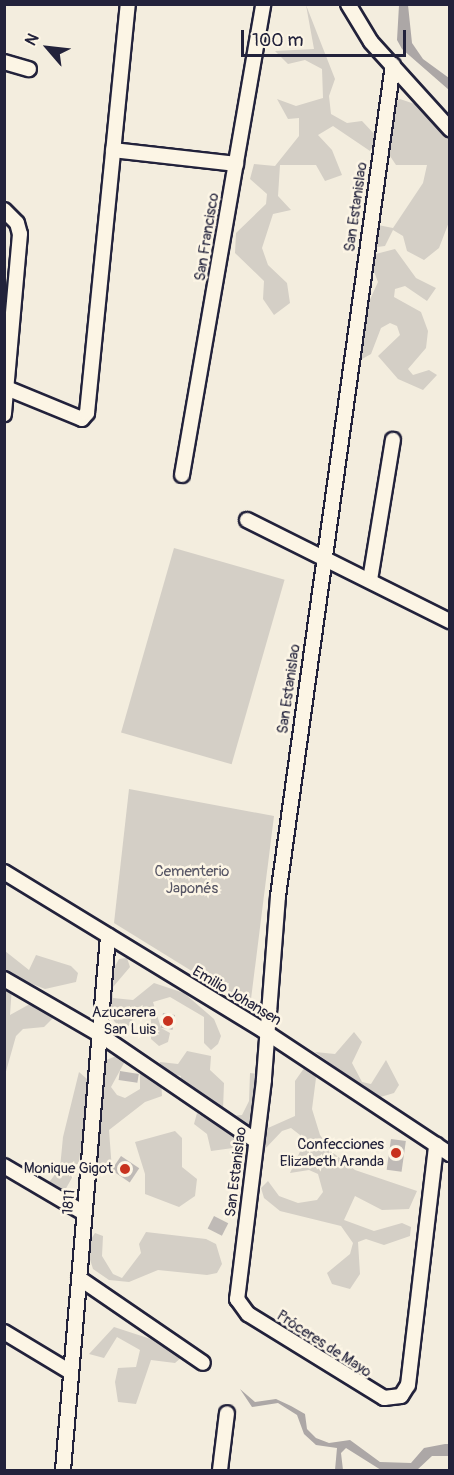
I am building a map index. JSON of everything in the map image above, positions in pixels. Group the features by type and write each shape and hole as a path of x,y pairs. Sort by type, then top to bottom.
{"street":[{"path":"6,388 82,419 86,415 128,4"},
{"name":"San Francisco","path":"182,475 263,4"},
{"path":"348,4 393,65 450,129"},
{"path":"4,62 29,69"},
{"name":"San Estanislao","path":"249,1314 239,1304 237,1293 256,1140 264,1031 322,560 393,65"},
{"path":"113,150 236,164"},
{"path":"4,210 17,223 20,234 4,414"},
{"path":"370,580 393,440"},
{"path":"247,520 322,560 370,580 450,621"},
{"name":"Emilio Johansen","path":"4,872 264,1031 450,1154"},
{"name":"1811","path":"63,1470 69,1371 108,936"},
{"path":"4,979 99,1034 256,1140"},
{"name":"Próceres de Mayo","path":"249,1314 384,1398 400,1396 408,1385 436,1145"},
{"path":"4,1166 84,1213"},
{"path":"79,1278 203,1363"},
{"path":"4,1332 69,1371"},
{"path":"220,1470 227,1413"}],"green space":[{"path":"306,5 335,79 329,96 331,114 347,123 362,121 377,137 375,124 384,108 400,99 444,114 450,126 449,222 439,248 424,260 407,251 403,236 393,230 385,246 369,248 365,237 378,225 393,228 423,183 427,165 396,165 378,138 370,151 333,126 318,135 332,150 342,175 325,181 316,165 280,165 278,196 291,210 273,214 262,248 268,265 287,283 290,303 274,315 263,299 264,281 235,253 236,233 266,204 267,194 250,179 254,164 275,166 299,136 299,118 288,119 277,99 296,106 323,98 322,69 305,60 288,64 275,51 314,49"},
{"path":"395,249 416,278 436,288 427,301 405,286 395,289 394,297 421,312 428,331 426,348 408,369 413,375 429,370 437,375 423,390 398,379 378,356 400,335 397,326 390,323 381,328 371,354 362,359 358,356 357,328 378,282 368,256"},
{"path":"174,548 285,580 232,764 121,733"},
{"name":"Cementerio Japonés","path":"129,789 274,816 250,1007 114,923"},
{"path":"5,951 29,970 36,955 71,966 78,973 76,982 45,989 27,982 5,970"},
{"path":"127,958 130,967 113,987 113,998 133,1000 154,983 184,993 214,1019 221,1036 218,1044 211,1050 204,1043 204,1017 170,997 153,1002 161,1028 170,1033 168,1042 159,1046 151,1039 151,1020 146,1011 137,1009 131,1025 121,1028 114,1021 104,986 119,959"},
{"path":"5,978 12,986 10,1015 37,1000 58,1013 44,1027 23,1029 16,1036 5,1075"},
{"path":"354,1032 362,1042 352,1063 362,1082 371,1084 386,1060 399,1085 394,1093 377,1098 315,1052 335,1054"},
{"path":"187,1051 211,1056 210,1070 224,1083 223,1110 231,1116 242,1115 249,1101 250,1073 258,1074 258,1109 247,1127 238,1129 176,1094 181,1076 159,1072 160,1062 178,1064"},
{"path":"122,1054 124,1063 111,1087 117,1095 125,1098 140,1089 140,1065 161,1078 162,1096 145,1102 109,1130 112,1170 92,1170 84,1128 78,1167 64,1192 52,1195 43,1190 60,1168 63,1137 79,1072 87,1079 86,1120 94,1106 106,1060"},
{"path":"307,1064 316,1078 312,1109 320,1135 332,1152 355,1170 417,1191 409,1209 382,1210 355,1196 344,1220 374,1231 402,1223 411,1227 410,1236 384,1245 366,1239 358,1242 360,1274 350,1289 332,1284 327,1273 350,1254 353,1243 341,1226 280,1211 264,1198 261,1188 268,1181 279,1196 298,1203 317,1200 323,1192 318,1174 309,1170 290,1173 304,1143 300,1135 291,1128 282,1131 264,1150 256,1141 268,1128 295,1116 295,1081"},
{"path":"197,1113 237,1139 233,1148 211,1151 207,1134 194,1124"},
{"path":"175,1131 182,1138 182,1167 197,1179 195,1196 179,1207 145,1194 145,1174 135,1142"},
{"path":"146,1232 206,1239 216,1244 222,1264 217,1273 207,1275 158,1270 129,1282 109,1280 93,1269 86,1247 95,1233 103,1236 102,1256 113,1274 122,1278 141,1253 139,1244"},
{"path":"114,1327 160,1342 183,1356 175,1363 151,1360 136,1404 118,1402 115,1382 118,1368 136,1367 140,1350 117,1337 104,1358 89,1354"}],"shaded area":[{"path":"399,5 408,5 412,43 423,59 449,78 449,90 402,49 397,40"},
{"path":"240,1389 255,1402 276,1399 291,1406 305,1414 307,1429 316,1438 329,1443 350,1440 380,1462 411,1463 424,1448 445,1444 449,1444 449,1456 432,1456 417,1470 381,1470 346,1448 341,1453 343,1470 335,1470 337,1448 316,1445 304,1434 297,1415 278,1403 252,1407"}],"building":[{"name":"Azucarera San Luis","path":"163,1013 175,1015 173,1030 161,1028"},
{"path":"120,1071 139,1074 137,1083 119,1080"},
{"name":"Confecciones Elizabeth Aranda","path":"391,1139 406,1141 402,1172 387,1170"},
{"name":"Monique Gigot","path":"121,1156 139,1168 130,1182 111,1170"},
{"path":"214,1216 228,1223 222,1236 208,1228"}],"place":[{"name":"Azucarera San Luis","path":"168,1021"},
{"name":"Confecciones Elizabeth Aranda","path":"396,1153"},
{"name":"Monique Gigot","path":"125,1169"}]}
